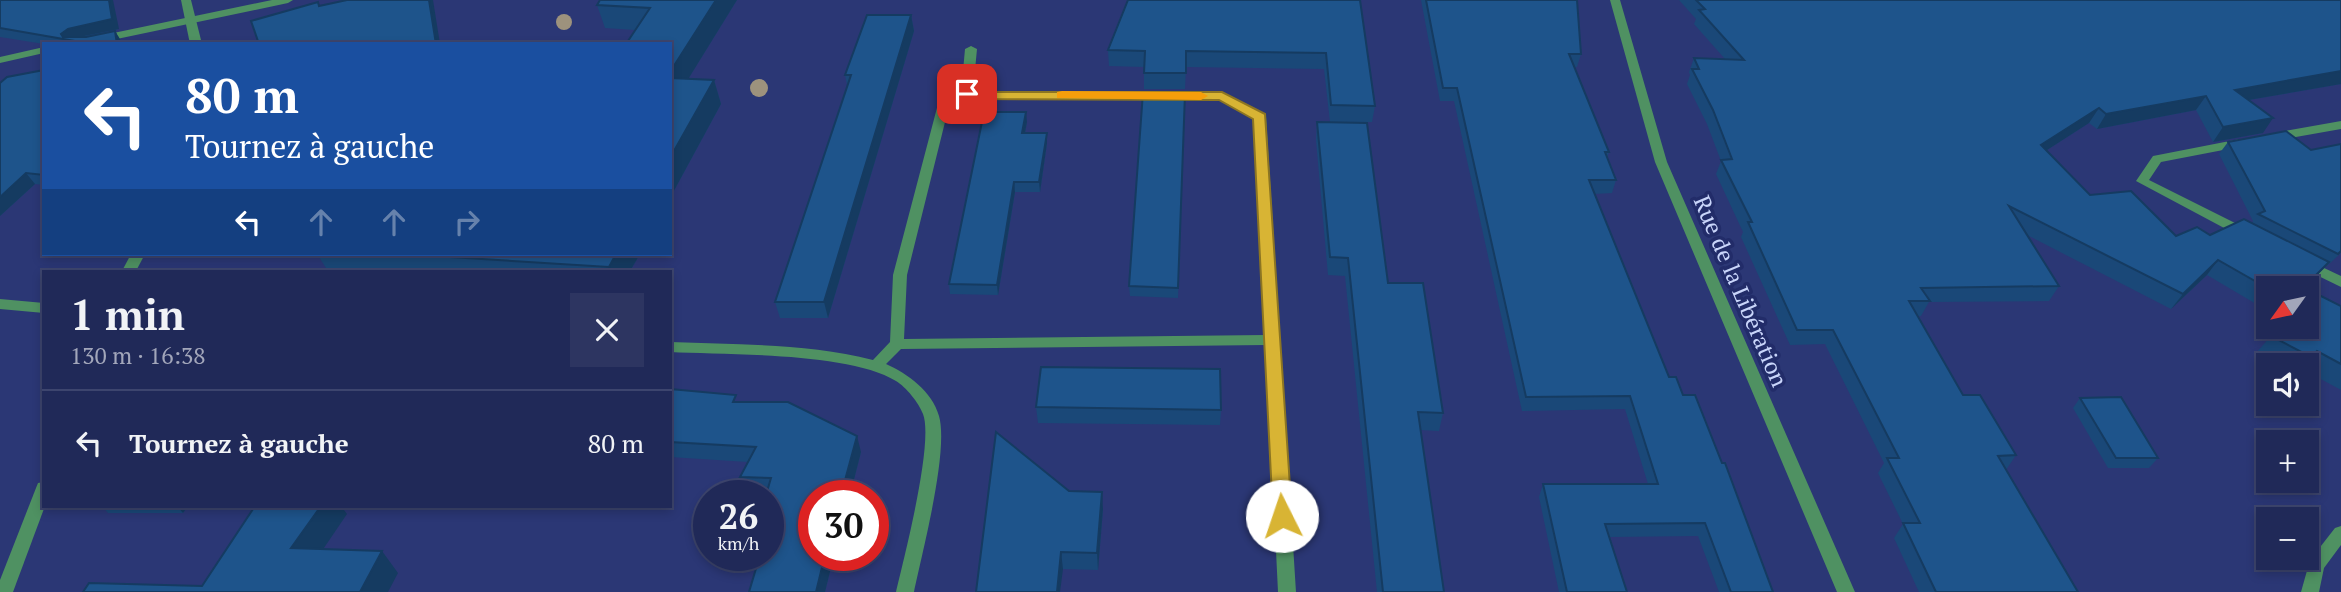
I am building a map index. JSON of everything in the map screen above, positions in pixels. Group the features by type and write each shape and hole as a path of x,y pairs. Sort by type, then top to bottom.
{"street":[{"path":"186,0 196,42"},
{"path":"85,42 288,0"},
{"name":"Rue de la Libération","path":"1615,0 1661,162 1846,592"},
{"path":"967,94 971,49"},
{"path":"0,60 42,50"},
{"path":"876,366 897,344 900,275 944,104 967,94 1222,96 1260,117 1287,592"},
{"path":"2254,238 2142,181 2157,159 2341,125"},
{"path":"2291,257 2341,282"},
{"path":"0,304 42,308"},
{"path":"897,344 1271,340"},
{"path":"672,348 837,358 876,366 903,379 932,415 931,460 905,592"},
{"path":"4,592 42,493"},
{"path":"2310,592 2316,565 2341,533"}],"building":[{"path":"0,0 109,0 112,19 68,29 61,34 63,37 86,37 115,31 117,42 80,42 0,28"},
{"path":"347,0 429,0 436,42 258,42 251,21 318,2 319,6"},
{"path":"600,0 716,0 672,69 672,42 627,42 650,8 597,5"},
{"path":"1128,0 1360,0 1375,106 1331,105 1326,53 1186,51 1186,73 1144,73 1145,51 1108,50"},
{"path":"1426,0 1577,0 1581,54 1569,54 1609,152 1605,152 1616,180 1589,180 1669,377 1676,377 1683,395 1695,395 1722,463 1725,463 1773,592 1731,592 1705,523 1605,524 1627,592 1567,592 1543,484 1658,484 1630,396 1526,397 1457,88 1443,88"},
{"path":"1696,0 2341,0 2341,71 2235,90 2273,118 2223,127 2206,96 2106,114 2099,108 2041,145 2090,195 2131,191 2176,236 2197,227 2210,235 2244,219 2329,262 2315,276 2256,276 2256,282 2218,260 2183,294 2009,206 2059,286 1921,288 1930,301 1909,301 1963,395 1980,395 2016,455 1998,456 2078,592 1936,592 1903,523 1920,523 1887,458 1899,458 1833,330 1797,330 1748,222 1752,222 1721,160 1732,159 1713,110 1692,69 1699,69 1694,58 1744,60 1699,10 1705,9"},
{"path":"867,15 911,15 824,302 775,302 851,75 845,75"},
{"path":"42,70 42,175 26,173 0,197 0,83 7,77"},
{"path":"672,78 714,80 672,154"},
{"path":"1143,92 1185,93 1178,288 1129,286"},
{"path":"984,112 1026,112 1022,133 1047,133 1039,182 1014,182 997,285 949,284"},
{"path":"1317,122 1367,123 1388,283 1423,283 1443,413 1418,412 1444,592 1383,592 1348,258 1330,257"},
{"path":"2286,131 2311,150 2341,144 2341,251 2338,254 2258,214 2265,211 2228,142"},
{"path":"434,256 615,256 609,267"},
{"path":"2319,296 2341,306 2341,364 2317,351 2303,353 2279,340 2319,340"},
{"path":"1041,367 1220,369 1221,410 1036,407"},
{"path":"672,389 736,395 733,402 788,402 857,436 845,480 798,480 798,571 821,571 816,592 749,592 755,571 784,571 784,480 740,477 756,447 672,442"},
{"path":"2121,397 2158,458 2116,458 2080,398"},
{"path":"996,432 1069,491 1102,492 1097,553 1061,552 1057,592 976,592"},
{"path":"254,508 320,508 291,548 382,551 360,592 83,592 89,583 202,586"}],"slow traffic":[{"path":"1062,95 1201,96"}],"route":[{"path":"967,94 1222,96 1260,117 1282,516"}]}
